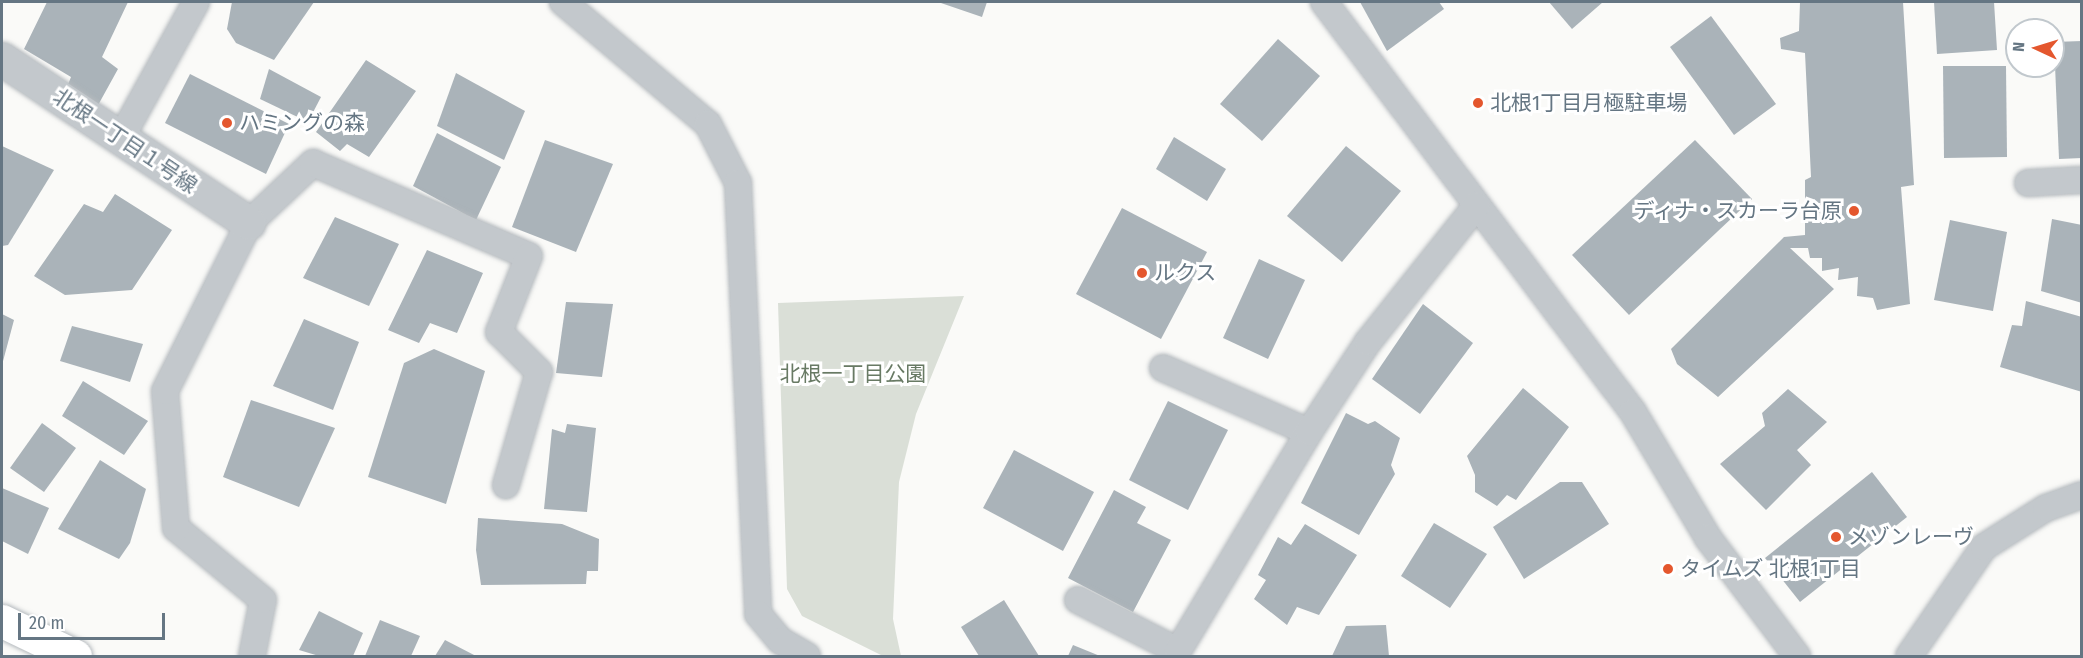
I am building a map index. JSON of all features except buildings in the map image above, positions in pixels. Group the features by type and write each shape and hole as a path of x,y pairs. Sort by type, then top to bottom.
{"main road":[{"path":"2,621 75,657"}],"street":[{"name":"北根一丁目１号線","path":"2,59 249,223"}],"lane":[{"path":"121,138 196,2"},
{"path":"563,2 708,124 738,183 758,614 781,641 807,657"},
{"path":"1324,2 1633,412 1708,538 1797,657"},
{"path":"252,657 263,600 176,528 165,391 249,223 313,163 529,256 499,332 539,372 506,485"},
{"path":"2028,183 2082,180"},
{"path":"1078,600 1178,651 1309,432 1368,342 1476,206"},
{"path":"1163,368 1309,432"},
{"path":"1909,657 1984,547 2046,508 2082,495"}],"green space":[{"name":"北根一丁目公園","path":"964,296 916,414 899,482 893,619 901,656 883,656 802,616 787,589 778,303"}],"place":[{"name":"北根1丁目月極駐車場","path":"1478,103"},
{"name":"ハミングの森","path":"227,123"},
{"name":"ディナ・スカーラ台原","path":"1854,211"},
{"name":"ルクス","path":"1142,273"},
{"name":"メゾンレーヴ","path":"1836,537"},
{"name":"タイムズ 北根1丁目","path":"1668,569"}]}
